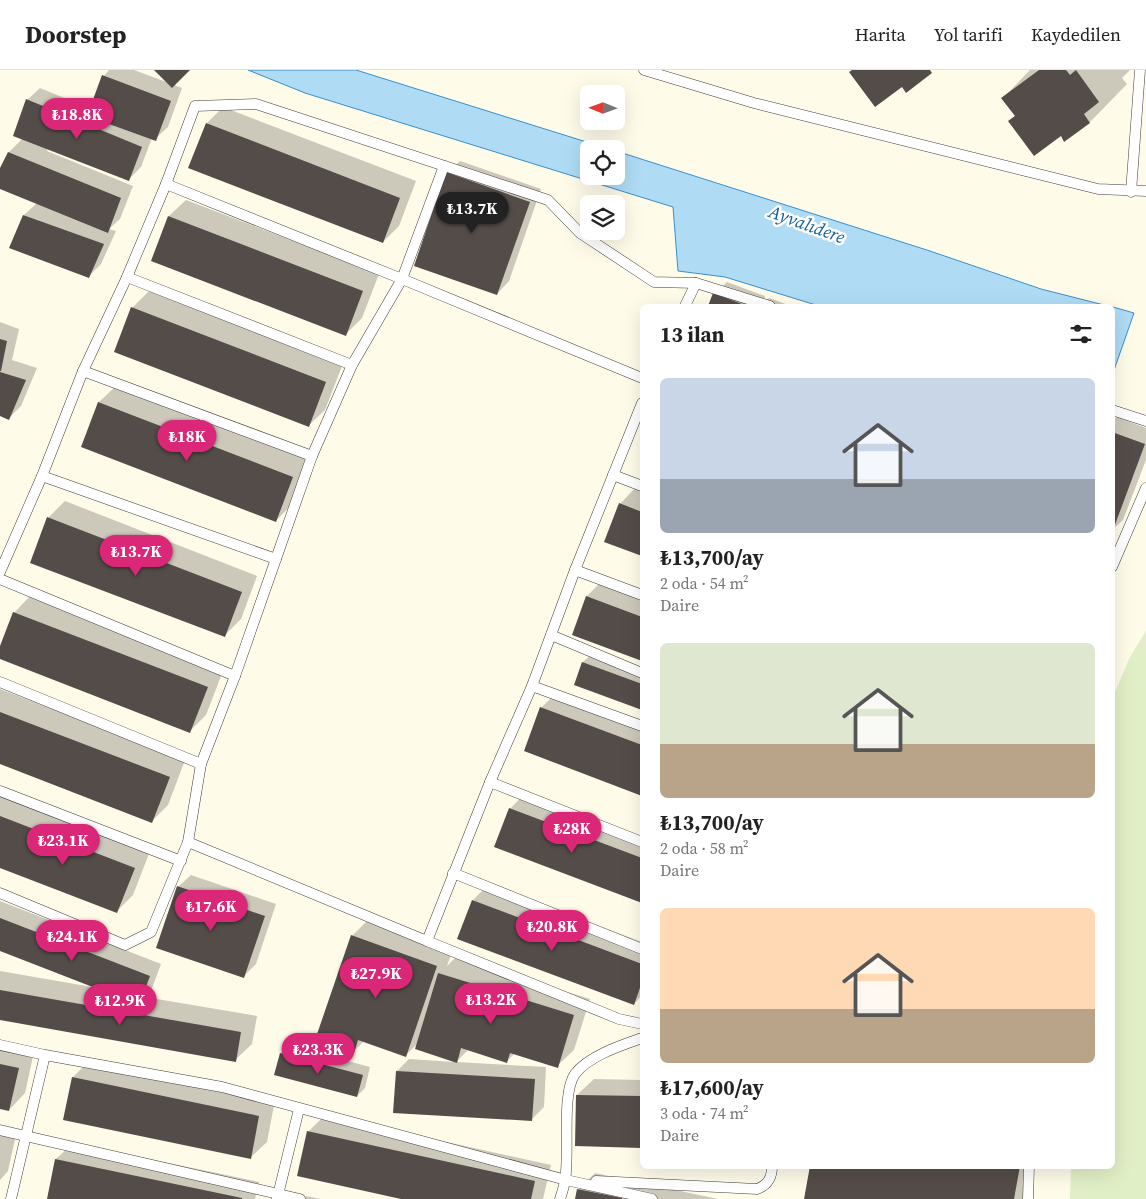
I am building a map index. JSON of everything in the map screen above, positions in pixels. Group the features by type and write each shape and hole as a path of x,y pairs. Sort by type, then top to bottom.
{"lane":[{"path":"644,70 754,103 1098,189 1146,192"},
{"path":"1131,192 1140,70"},
{"path":"0,572 42,476 83,371 127,277 166,184 194,106 256,104 548,200 580,233 654,282 696,283 764,304"},
{"path":"0,894 125,945 151,932 188,842 201,764 235,676 312,456 352,365 402,278 444,166"},
{"path":"166,184 402,278 640,377"},
{"path":"127,277 352,365"},
{"path":"686,304 696,283"},
{"path":"83,371 312,456"},
{"path":"427,941 490,782 532,686 575,570 640,408"},
{"path":"1115,411 1146,421"},
{"path":"613,475 640,485"},
{"path":"42,476 276,559"},
{"path":"1115,553 1146,488"},
{"path":"575,570 640,594"},
{"path":"0,580 235,676"},
{"path":"551,635 640,673"},
{"path":"0,682 201,764"},
{"path":"532,686 640,725"},
{"path":"490,782 640,841"},
{"path":"0,791 180,860"},
{"path":"188,842 620,1019 640,1024"},
{"path":"453,873 640,948"},
{"path":"560,1199 566,1180 569,1088 575,1074 586,1063 604,1053 640,1039"},
{"path":"0,1045 222,1087 566,1180 652,1199"},
{"path":"11,1199 45,1055"},
{"path":"277,1197 299,1109"},
{"path":"0,1130 277,1197 300,1199"},
{"path":"566,1180 751,1189 762,1187 768,1182 772,1169"},
{"path":"1028,1199 1029,1169"}],"green space":[{"path":"1146,631 1146,1199 1070,1199 1071,1169 1115,1169 1115,692 1130,657"}],"water":[{"path":"248,70 356,70 580,140 580,178 305,93"},
{"name":"Ayvalıdere","path":"625,154 930,251 1041,289 1100,304 813,304 725,277 678,271 673,207 602,185 625,185"},
{"path":"1115,308 1134,313 1115,367"}],"building":[{"path":"154,70 190,70 172,88"},
{"path":"852,70 930,70 932,73 906,93 902,87 875,107 849,72"},
{"path":"1039,70 1066,70 1070,75 1076,70 1099,102 1084,114 1090,123 1064,142 1061,136 1034,156 1008,121 1015,116 1001,98"},
{"path":"102,75 171,101 156,141 87,116"},
{"path":"26,99 142,147 129,181 13,136"},
{"path":"206,123 400,198 383,243 188,168"},
{"path":"8,152 121,198 108,233 0,189 0,168"},
{"path":"446,172 530,202 497,295 414,266"},
{"path":"23,215 104,244 89,278 9,248"},
{"path":"168,216 363,291 346,336 151,261"},
{"path":"713,293 742,304 709,304"},
{"path":"131,307 326,382 309,427 114,352"},
{"path":"0,339 7,341 1,371 0,371"},
{"path":"0,372 26,380 9,420 0,416"},
{"path":"98,402 293,477 276,522 81,447"},
{"path":"1115,433 1145,444 1115,525"},
{"path":"619,503 640,511 640,555 604,542"},
{"path":"47,517 242,592 225,637 30,563"},
{"path":"586,596 640,616 640,660 572,635"},
{"path":"13,612 208,687 190,733 0,659 0,646"},
{"path":"582,662 640,683 640,709 574,685"},
{"path":"540,707 640,744 640,795 524,751"},
{"path":"0,712 170,777 152,823 0,764"},
{"path":"509,808 640,857 640,902 494,847"},
{"path":"0,816 135,868 117,913 0,868"},
{"path":"177,886 265,916 244,978 156,948"},
{"path":"472,900 640,963 640,988 634,1005 457,939"},
{"path":"0,918 150,976 139,1005 0,951"},
{"path":"351,935 437,966 406,1057 358,1040 354,1053 315,1040"},
{"path":"438,973 574,1015 558,1068 510,1053 507,1063 461,1048 457,1063 415,1049"},
{"path":"0,990 241,1032 236,1062 0,1020"},
{"path":"280,1053 363,1075 357,1097 274,1075"},
{"path":"0,1064 19,1068 9,1111 0,1109"},
{"path":"396,1071 535,1079 532,1121 393,1113"},
{"path":"72,1077 259,1116 251,1159 63,1120"},
{"path":"576,1095 640,1096 640,1148 575,1146"},
{"path":"307,1131 535,1181 531,1199 401,1199 297,1176"},
{"path":"55,1159 242,1198 242,1199 47,1199"},
{"path":"809,1169 1019,1169 1014,1199 804,1199"},
{"path":"577,1189 622,1198 622,1199 575,1199"}]}
